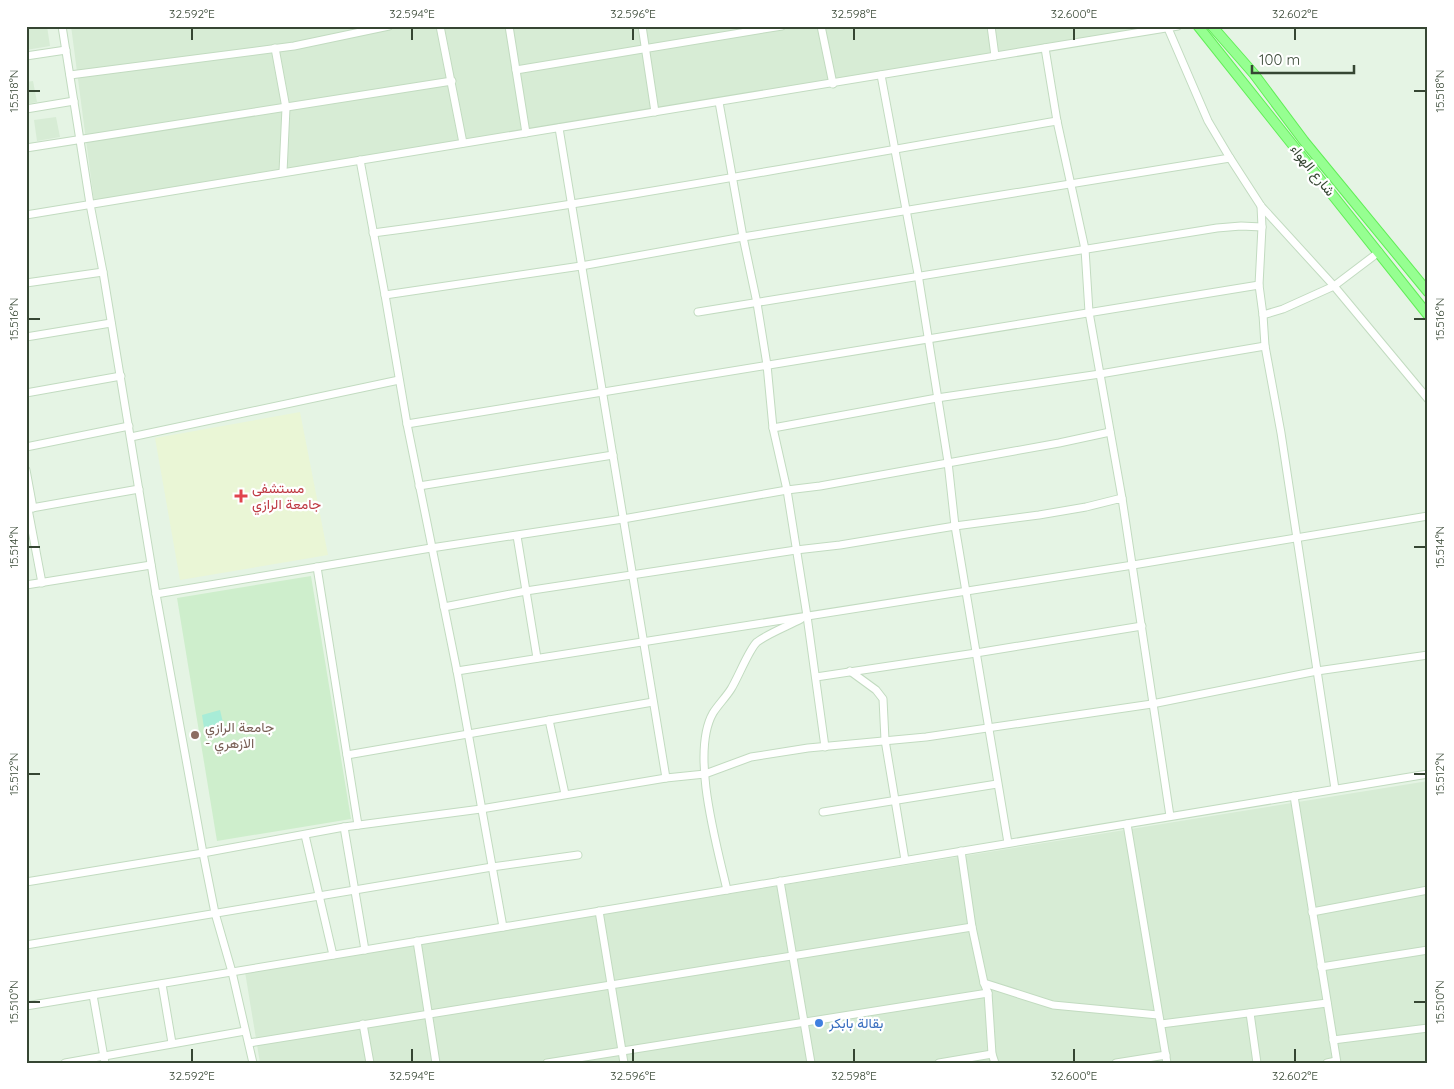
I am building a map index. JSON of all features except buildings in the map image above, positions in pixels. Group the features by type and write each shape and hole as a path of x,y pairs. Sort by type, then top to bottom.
{"main road":[{"name":"شارع الهواء","path":"1198,26 1428,315"},
{"name":"شارع الهواء","path":"1212,26 1254,74 1304,141 1428,292"}],"street":[{"path":"62,26 151,565 202,853 215,913 232,972 253,1063"},
{"path":"70,75 294,46 389,26"},
{"path":"440,26 463,143"},
{"path":"509,26 526,133"},
{"path":"642,26 655,112"},
{"path":"516,70 782,26"},
{"path":"821,26 833,84"},
{"path":"991,26 994,56"},
{"path":"26,215 1178,26"},
{"path":"1167,27 1208,122 1261,206 1334,286 1428,399"},
{"path":"275,48 286,108 283,172"},
{"path":"1045,48 1057,120 1085,250 1089,312 1133,564 1152,704 1170,816"},
{"path":"26,56 66,50"},
{"path":"881,75 918,276 948,462 965,590 1008,843"},
{"path":"26,148 452,81"},
{"path":"26,109 74,100"},
{"path":"719,102 757,303 767,365 773,428 787,490 825,747"},
{"path":"372,233 462,222 1057,120"},
{"path":"559,128 666,778"},
{"path":"385,295 582,266 743,237 1230,158"},
{"path":"360,160 407,424 457,671 503,927"},
{"path":"1261,206 1262,227 1259,285 1264,315 1265,346 1281,433 1335,789"},
{"path":"698,312 1217,228 1262,227"},
{"path":"1264,315 1283,309 1334,286 1379,252"},
{"path":"26,283 103,272"},
{"path":"407,424 1259,285"},
{"path":"26,337 111,323"},
{"path":"773,428 938,398 1100,374 1265,346"},
{"path":"26,393 121,376"},
{"path":"131,437 399,380"},
{"path":"26,447 129,426"},
{"path":"156,594 820,486 1059,444 1110,432"},
{"path":"419,486 613,455"},
{"path":"26,470 29,508 42,583"},
{"path":"29,508 139,489"},
{"path":"444,607 526,591 1039,515 1086,507 1122,498"},
{"path":"457,671 1428,516"},
{"path":"517,536 537,658"},
{"path":"26,585 151,565"},
{"path":"317,567 358,825"},
{"path":"726,890 711,822 705,774 703,753 708,726 713,714 732,688 756,643 807,616"},
{"path":"816,677 1142,626"},
{"path":"26,882 344,827 481,809 666,778 705,774 751,757 808,748 926,737 1152,704 1317,670 1428,655"},
{"path":"850,671 876,690 883,698 885,740 905,860"},
{"path":"347,755 654,702"},
{"path":"549,720 565,794"},
{"path":"26,1006 1428,774"},
{"path":"823,812 997,784"},
{"path":"1294,796 1336,1062 1328,1063"},
{"path":"1127,824 1167,1063"},
{"path":"344,827 366,950"},
{"path":"305,835 333,955"},
{"path":"960,851 972,927 984,983 988,992 992,1054 995,1063"},
{"path":"26,945 492,867 578,855"},
{"path":"780,881 811,1063"},
{"path":"1312,912 1428,890"},
{"path":"599,911 624,1063"},
{"path":"249,1043 972,927"},
{"path":"416,942 436,1063"},
{"path":"1321,967 1428,950"},
{"path":"984,983 1053,1005 1158,1015"},
{"path":"162,984 172,1043"},
{"path":"547,1063 988,992"},
{"path":"93,995 104,1059"},
{"path":"1160,1024 1327,1003"},
{"path":"1250,1013 1257,1063"},
{"path":"363,1024 370,1063"},
{"path":"1333,1040 1428,1028"},
{"path":"65,1063 104,1059 172,1043 245,1031"},
{"path":"939,1063 992,1054"},
{"path":"1116,1063 1166,1055"}],"shaded area":[{"path":"26,26 47,26 50,46 26,50"},
{"path":"71,26 1168,26 94,201"},
{"path":"33,81 37,102 26,104 26,82"},
{"path":"56,117 60,137 37,141 34,120"},
{"name":"مستشفى جامعة الرازي","path":"300,412 328,555 180,580 155,438"},
{"path":"311,576 351,819 217,841 177,598"},
{"path":"220,710 225,731 205,734 202,715"},
{"path":"1428,781 1428,1063 260,1063 245,972"}],"place":[{"name":"مستشفى جامعة الرازي","path":"241,496"},
{"name":"جامعة الرازي - الازهري","path":"195,735"},
{"name":"بقالة بابكر","path":"819,1023"}]}
